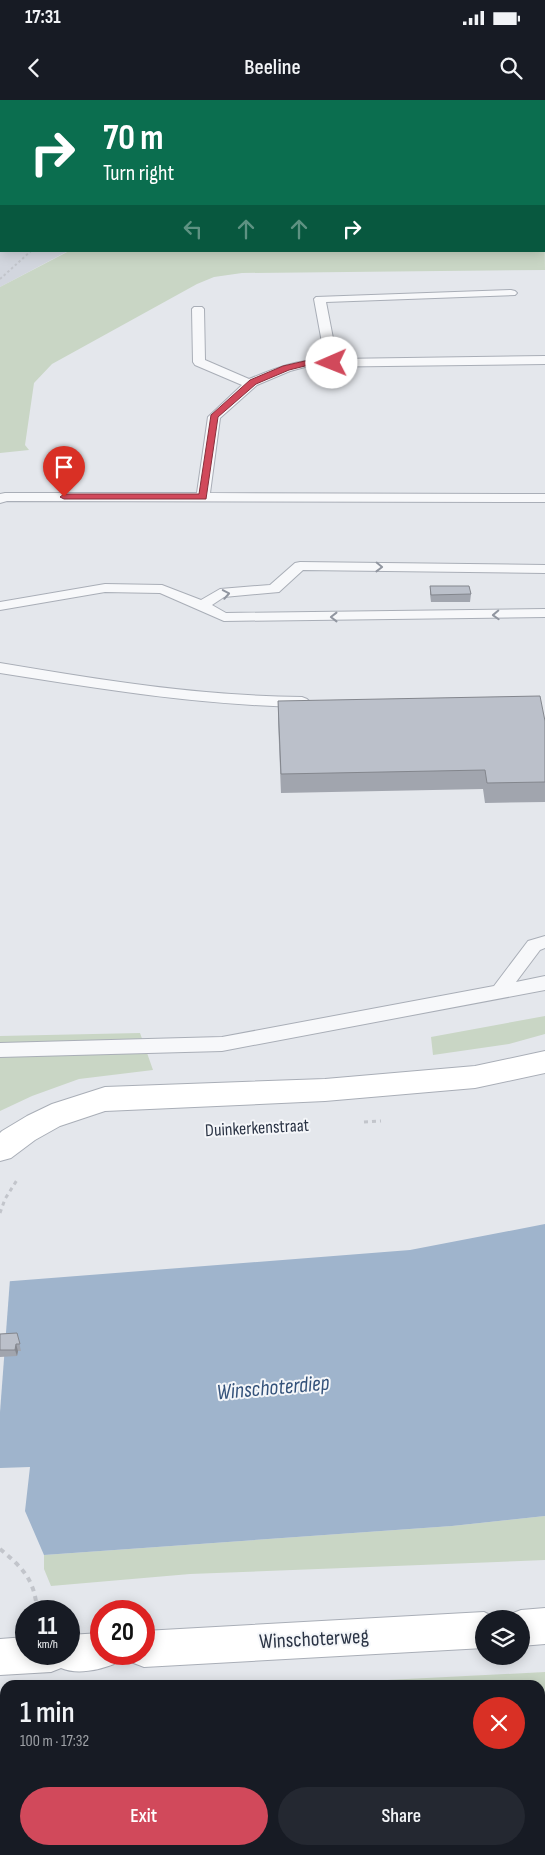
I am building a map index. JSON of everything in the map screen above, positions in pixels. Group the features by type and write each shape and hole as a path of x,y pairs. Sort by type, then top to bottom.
{"main road":[{"name":"Duinkerkenstraat","path":"0,1149 43,1119 72,1106 104,1099 325,1090 475,1077 545,1062"},
{"path":"530,1627 545,1626"},
{"name":"Winschoterweg","path":"155,1648 475,1631"},
{"path":"0,1657 15,1656"}],"lane":[{"path":"332,363 320,299 511,293"},
{"path":"198,309 199,362 250,384"},
{"path":"203,497 214,417 250,384 286,368 305,363 545,360"},
{"path":"0,499 5,497 545,498"},
{"path":"202,606 220,593 274,589 300,566 545,569"},
{"path":"0,606 105,588 162,590 224,617 545,613"},
{"path":"0,668 143,691 255,702 315,702"},
{"path":"499,992 534,945 545,942"},
{"path":"0,1050 222,1044 545,983"}],"path":[{"path":"0,279 30,252"},
{"path":"362,1122 391,1120"},
{"path":"0,1213 5,1199 21,1176"},
{"path":"0,1549 18,1563 32,1581 37,1594 37,1600"}],"shaded area":[{"path":"0,252 66,252 0,287"}],"green space":[{"path":"67,252 545,252 545,270 242,273 214,277 197,284 52,364 34,383 25,445 29,450 0,453 0,287"},
{"path":"545,1016 545,1034 509,1044 433,1055 431,1037"},
{"path":"140,1033 153,1070 79,1079 32,1096 0,1111 0,1036"},
{"path":"545,1516 545,1560 190,1574 51,1586 44,1569 44,1555 452,1526"},
{"path":"545,1672 545,1680 387,1680"}],"water":[{"name":"Winschoterdiep","path":"545,1224 545,1516 452,1526 44,1555 25,1511 30,1467 0,1468 0,1282 410,1250"}],"pier":[{"path":"10,1279 0,1412 0,1280"}],"building":[{"path":"430,586 469,586 471,594 431,595"},
{"path":"540,696 545,721 545,782 487,783 485,770 281,774 278,701"},
{"path":"17,1333 20,1344 16,1344 15,1350 0,1350 0,1334"}],"route":[{"path":"64,497 203,497 214,417 253,382 286,368 305,363 332,363"}]}
